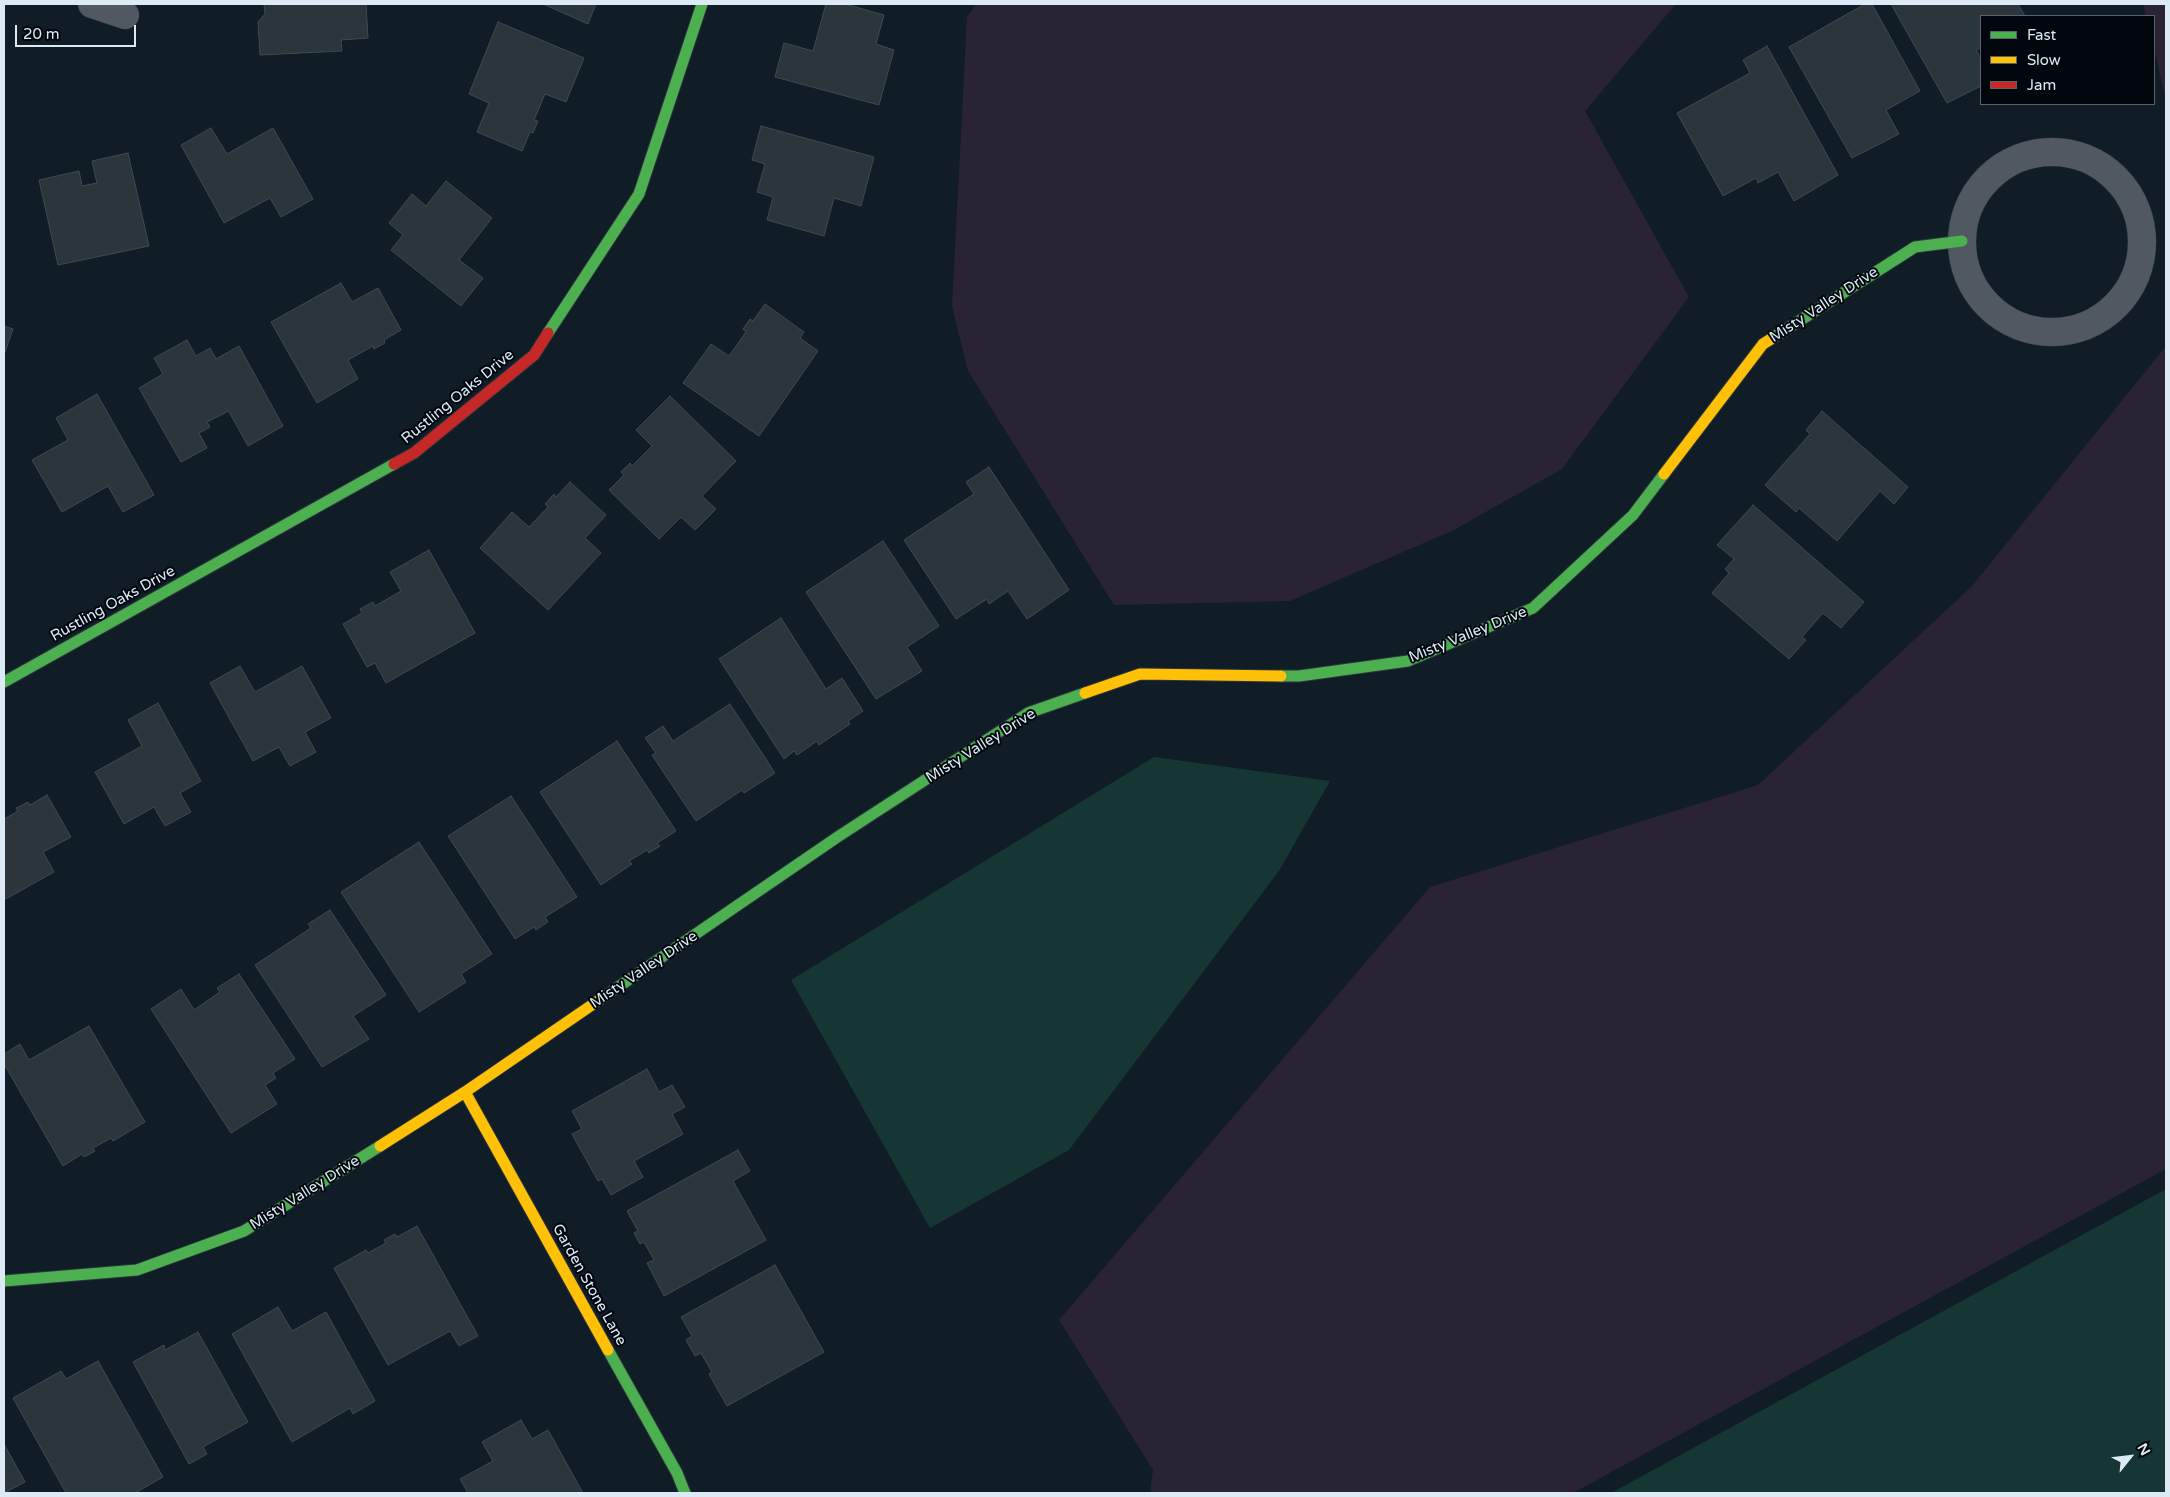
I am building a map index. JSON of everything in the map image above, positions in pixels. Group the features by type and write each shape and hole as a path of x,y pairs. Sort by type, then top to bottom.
{"street":[{"path":"92,4 125,15"},
{"name":"Rustling Oaks Drive","path":"4,682 414,453 534,355 639,194 702,4"},
{"path":"2061,152 2090,160 2115,178 2133,202 2142,230 2141,261 2130,288 2112,311 2086,326 2057,333 2028,330 2002,317 1987,304 1980,297 1966,271 1962,241 1966,212 1981,186 2003,166 2031,154 2061,152"},
{"name":"Misty Valley Drive","path":"4,1281 137,1270 244,1231 465,1092 839,836 1028,713 1140,674 1299,676 1408,661 1533,608 1633,515 1763,344 1915,247 1962,241"},
{"name":"Garden Stone Lane","path":"465,1092 677,1473 685,1493"}],"shaded area":[{"path":"976,4 1676,4 1585,111 1689,297 1562,469 1454,530 1290,601 1114,605 968,371 952,306 967,17"},
{"path":"2143,4 2166,4 2166,100 2155,53 2155,15 2146,15"},
{"path":"2166,346 2166,1169 1573,1493 1150,1493 1153,1470 1059,1320 1430,887 1758,785 1972,586"},
{"path":"1154,757 1330,781 1279,871 1069,1150 930,1228 791,980"},
{"path":"2166,1189 2166,1493 1611,1493"}],"building":[{"path":"264,4 366,4 368,38 341,40 342,51 260,55 258,22 265,14"},
{"path":"543,4 596,4 588,24"},
{"path":"826,4 845,4 884,15 876,44 894,50 879,105 775,77 784,43 813,51"},
{"path":"1865,4 1872,4 1920,91 1886,110 1899,134 1852,158 1789,47"},
{"path":"1891,4 2018,4 2024,15 1980,15 1980,48 1976,50 1980,57 1980,86 1947,103"},
{"path":"498,22 584,58 566,102 545,94 534,120 538,121 533,133 530,132 522,151 477,132 489,103 469,94"},
{"path":"1767,46 1838,175 1794,201 1778,172 1758,183 1756,178 1723,196 1677,113 1750,73 1743,60"},
{"path":"761,126 874,157 861,206 834,198 824,236 767,220 773,197 757,192 765,164 752,160"},
{"path":"211,128 227,154 273,128 313,199 281,217 270,198 224,223 181,145"},
{"path":"128,153 149,246 58,265 39,180 79,171 82,186 97,183 92,161"},
{"path":"446,181 492,218 459,260 483,278 461,306 391,250 403,235 389,223 412,194 426,206"},
{"path":"341,283 352,302 378,288 401,330 384,340 385,343 374,349 373,346 348,360 358,379 317,403 271,322"},
{"path":"765,304 804,332 800,338 818,351 759,436 683,383 711,344 729,356 746,332 743,329 750,319 753,321"},
{"path":"4,326 13,329 4,355"},
{"path":"187,340 196,356 210,348 216,359 239,346 283,426 248,446 228,410 207,422 210,427 199,433 207,448 181,462 139,388 163,374 154,358"},
{"path":"97,394 154,495 123,512 108,486 62,512 32,460 68,440 56,418"},
{"path":"670,396 736,461 702,496 716,509 695,530 681,517 659,539 609,490 624,475 621,472 630,463 632,466 652,446 636,430"},
{"path":"1822,411 1908,487 1894,504 1880,491 1837,541 1799,508 1796,512 1765,485 1810,434 1806,430"},
{"path":"989,467 1069,590 1027,619 1008,591 989,604 987,599 956,619 904,540 974,494 966,482"},
{"path":"570,482 606,515 585,538 601,553 548,610 480,548 512,512 529,527 548,507 545,504 554,494 556,497"},
{"path":"1753,505 1864,602 1841,628 1823,613 1802,637 1806,640 1789,659 1712,593 1729,573 1725,569 1734,559 1717,545"},
{"path":"883,541 939,626 907,647 922,671 876,699 806,592"},
{"path":"429,550 475,633 386,683 375,663 367,667 343,624 362,613 360,609 373,602 375,606 401,591 390,572"},
{"path":"781,618 826,689 842,678 863,711 848,721 850,724 819,745 817,741 797,755 794,751 784,759 719,659"},
{"path":"240,666 255,692 302,666 331,718 305,732 316,752 290,766 279,747 253,761 210,683"},
{"path":"158,703 201,781 180,793 191,812 165,826 154,807 124,824 95,772 142,746 128,720"},
{"path":"730,704 775,773 744,793 742,790 696,821 652,755 656,753 645,738 663,726 673,741"},
{"path":"617,741 676,831 657,843 660,846 649,853 647,850 629,861 632,864 601,885 540,792"},
{"path":"47,795 71,837 43,852 54,872 4,900 4,819 18,811 16,808 28,802 30,805"},
{"path":"511,796 577,897 545,917 548,922 536,930 534,927 515,939 448,836"},
{"path":"419,842 492,954 461,974 466,982 419,1012 341,892"},
{"path":"330,910 386,995 353,1016 369,1039 322,1067 255,965 311,928 308,924"},
{"path":"239,974 295,1059 273,1073 276,1078 265,1085 277,1104 231,1133 151,1009 181,989 194,1010 220,992 217,988"},
{"path":"89,1026 145,1122 113,1141 111,1138 93,1148 95,1151 84,1157 82,1154 63,1166 4,1064 4,1054 20,1044 29,1060"},
{"path":"647,1069 659,1092 672,1085 685,1107 672,1114 683,1134 634,1161 643,1177 611,1195 602,1179 598,1181 572,1134 582,1129 572,1111"},
{"path":"738,1150 750,1171 733,1181 766,1240 664,1296 647,1263 654,1260 644,1242 640,1244 634,1233 638,1231 627,1211"},
{"path":"417,1226 478,1336 459,1346 450,1331 388,1365 334,1268 366,1250 368,1253 386,1243 384,1240 395,1234 397,1237"},
{"path":"775,1265 824,1352 727,1406 709,1374 712,1372 701,1353 695,1356 686,1340 692,1336 681,1317"},
{"path":"278,1307 292,1331 326,1312 375,1401 353,1414 350,1408 292,1442 232,1334"},
{"path":"198,1332 248,1422 203,1447 207,1454 189,1464 133,1362 164,1345 165,1350"},
{"path":"98,1361 163,1477 135,1493 66,1493 13,1398 61,1371 66,1379"},
{"path":"521,1420 532,1439 548,1430 583,1493 468,1493 460,1479 493,1461 482,1442"},
{"path":"4,1444 25,1482 4,1493"}],"traffic: fast":[{"path":"548,333 639,194 702,4"},
{"path":"1771,339 1915,247 1962,241"},
{"path":"4,682 394,464"},
{"path":"1281,676 1299,676 1408,661 1533,608 1633,515 1664,474"},
{"path":"605,996 839,836 1028,713 1085,693"},
{"path":"4,1281 137,1270 244,1231 380,1146"},
{"path":"608,1350 677,1473 685,1493"}],"traffic: slow":[{"path":"1664,474 1763,344 1771,339"},
{"path":"1085,693 1140,674 1281,676"},
{"path":"380,1146 465,1092 605,996"},
{"path":"465,1092 608,1350"}],"traffic: jam":[{"path":"394,464 414,453 534,355 548,333"}]}
